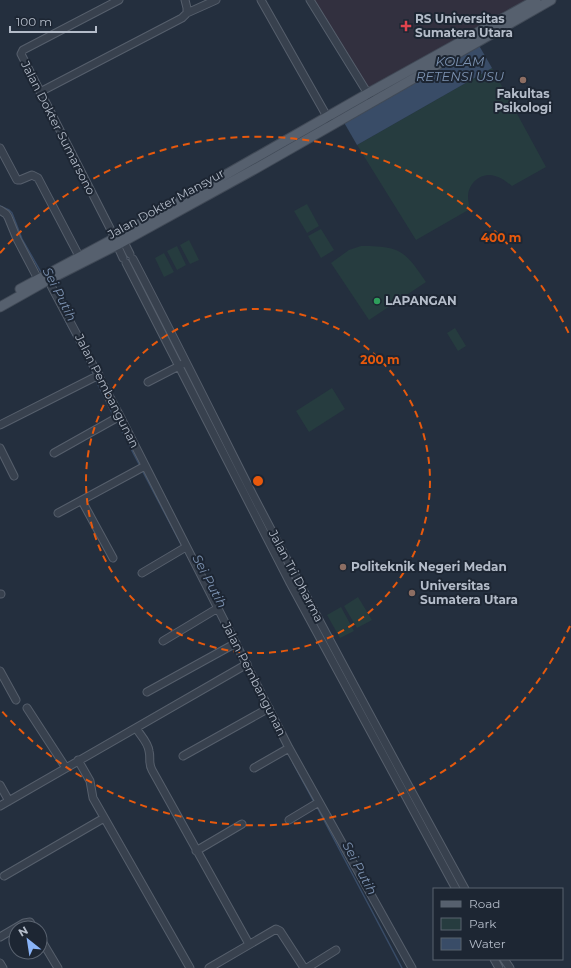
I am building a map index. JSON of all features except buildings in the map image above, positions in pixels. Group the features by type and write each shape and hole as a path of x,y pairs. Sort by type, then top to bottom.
{"main road":[{"name":"Jalan Dokter Mansyur","path":"0,300 118,242 255,169 342,119 370,98 475,38 536,0"},
{"name":"Jalan Dokter Mansyur","path":"475,38 551,0"},
{"name":"Jalan Dokter Mansyur","path":"0,307 79,256 118,242 327,116 370,98"}],"street":[{"name":"Jalan Dokter Sumarsono","path":"118,242 21,56 23,50 119,0"},
{"path":"184,0 187,13"},
{"path":"40,92 182,18 187,13 216,0"},
{"path":"262,0 332,125"},
{"path":"310,0 370,98"},
{"path":"337,111 342,119"},
{"path":"0,148 17,180 32,175 38,178 79,256"},
{"name":"Jalan Pembangunan","path":"0,210 8,217 18,239 44,279 316,804 412,968"},
{"name":"Jalan Tri Dharma","path":"118,242 132,257 187,362 253,495 414,804 456,888"},
{"name":"Jalan Tri Dharma","path":"118,242 125,260 282,568 414,804 464,888"},
{"path":"162,333 170,330"},
{"path":"148,382 187,362"},
{"path":"0,425 96,377"},
{"path":"54,454 117,418"},
{"path":"0,448 14,476"},
{"path":"58,514 142,467"},
{"path":"82,501 113,558"},
{"path":"142,573 184,548"},
{"path":"163,641 216,609"},
{"path":"147,692 234,644"},
{"path":"0,806 244,665"},
{"path":"0,671 16,700"},
{"path":"27,708 66,768"},
{"path":"183,756 267,709"},
{"path":"136,728 149,750 149,764 152,770 196,852 249,944"},
{"path":"254,768 288,749"},
{"path":"78,760 90,781 92,796 190,968"},
{"path":"0,785 9,801"},
{"path":"289,820 316,804"},
{"path":"4,876 104,818"},
{"path":"196,852 242,824"},
{"path":"209,968 276,929 278,929 304,968"},
{"path":"307,968 336,950"},
{"path":"48,951 58,968"},
{"path":"0,963 3,968"}],"shaded area":[{"name":"RS Universitas Sumatera Utara","path":"315,0 526,0 369,91"}],"green space":[{"path":"492,68 546,167 512,186 502,179 490,175 485,175 477,179 469,191 468,198 470,209 416,240 357,145"},
{"path":"307,204 319,226 307,233 294,211"},
{"path":"321,229 334,250 321,258 308,236"},
{"path":"189,240 199,260 190,264 180,245"},
{"path":"177,246 186,265 177,270 167,251"},
{"name":"LAPANGAN","path":"361,246 385,247 401,252 413,263 426,282 369,320 331,263 349,250"},
{"path":"164,253 174,272 164,277 155,258"},
{"path":"455,328 466,346 458,351 447,333"},
{"path":"332,388 345,409 309,432 296,411"},
{"path":"358,597 372,620 357,628 344,606"},
{"path":"341,607 354,631 340,638 327,615"}],"water":[{"name":"KOLAM RETENSI USU","path":"477,42 492,68 357,145 342,119"}],"waterway":[{"name":"Sei Putih","path":"0,206 12,213 22,239 42,274"},
{"name":"Sei Putih","path":"65,320 94,375"},
{"name":"Sei Putih","path":"95,379 114,417"},
{"name":"Sei Putih","path":"116,420 140,466"},
{"name":"Sei Putih","path":"142,470 182,546"},
{"name":"Sei Putih","path":"185,551 206,592"},
{"name":"Sei Putih","path":"266,711 275,728"},
{"name":"Sei Putih","path":"293,763 314,802"},
{"name":"Sei Putih","path":"317,807 402,968"}],"place":[{"name":"RS Universitas Sumatera Utara","path":"406,26"},
{"name":"Fakultas Psikologi","path":"523,80"},
{"name":"LAPANGAN","path":"377,301"},
{"name":"Politeknik Negeri Medan","path":"343,567"},
{"name":"Universitas Sumatera Utara","path":"412,593"}]}
